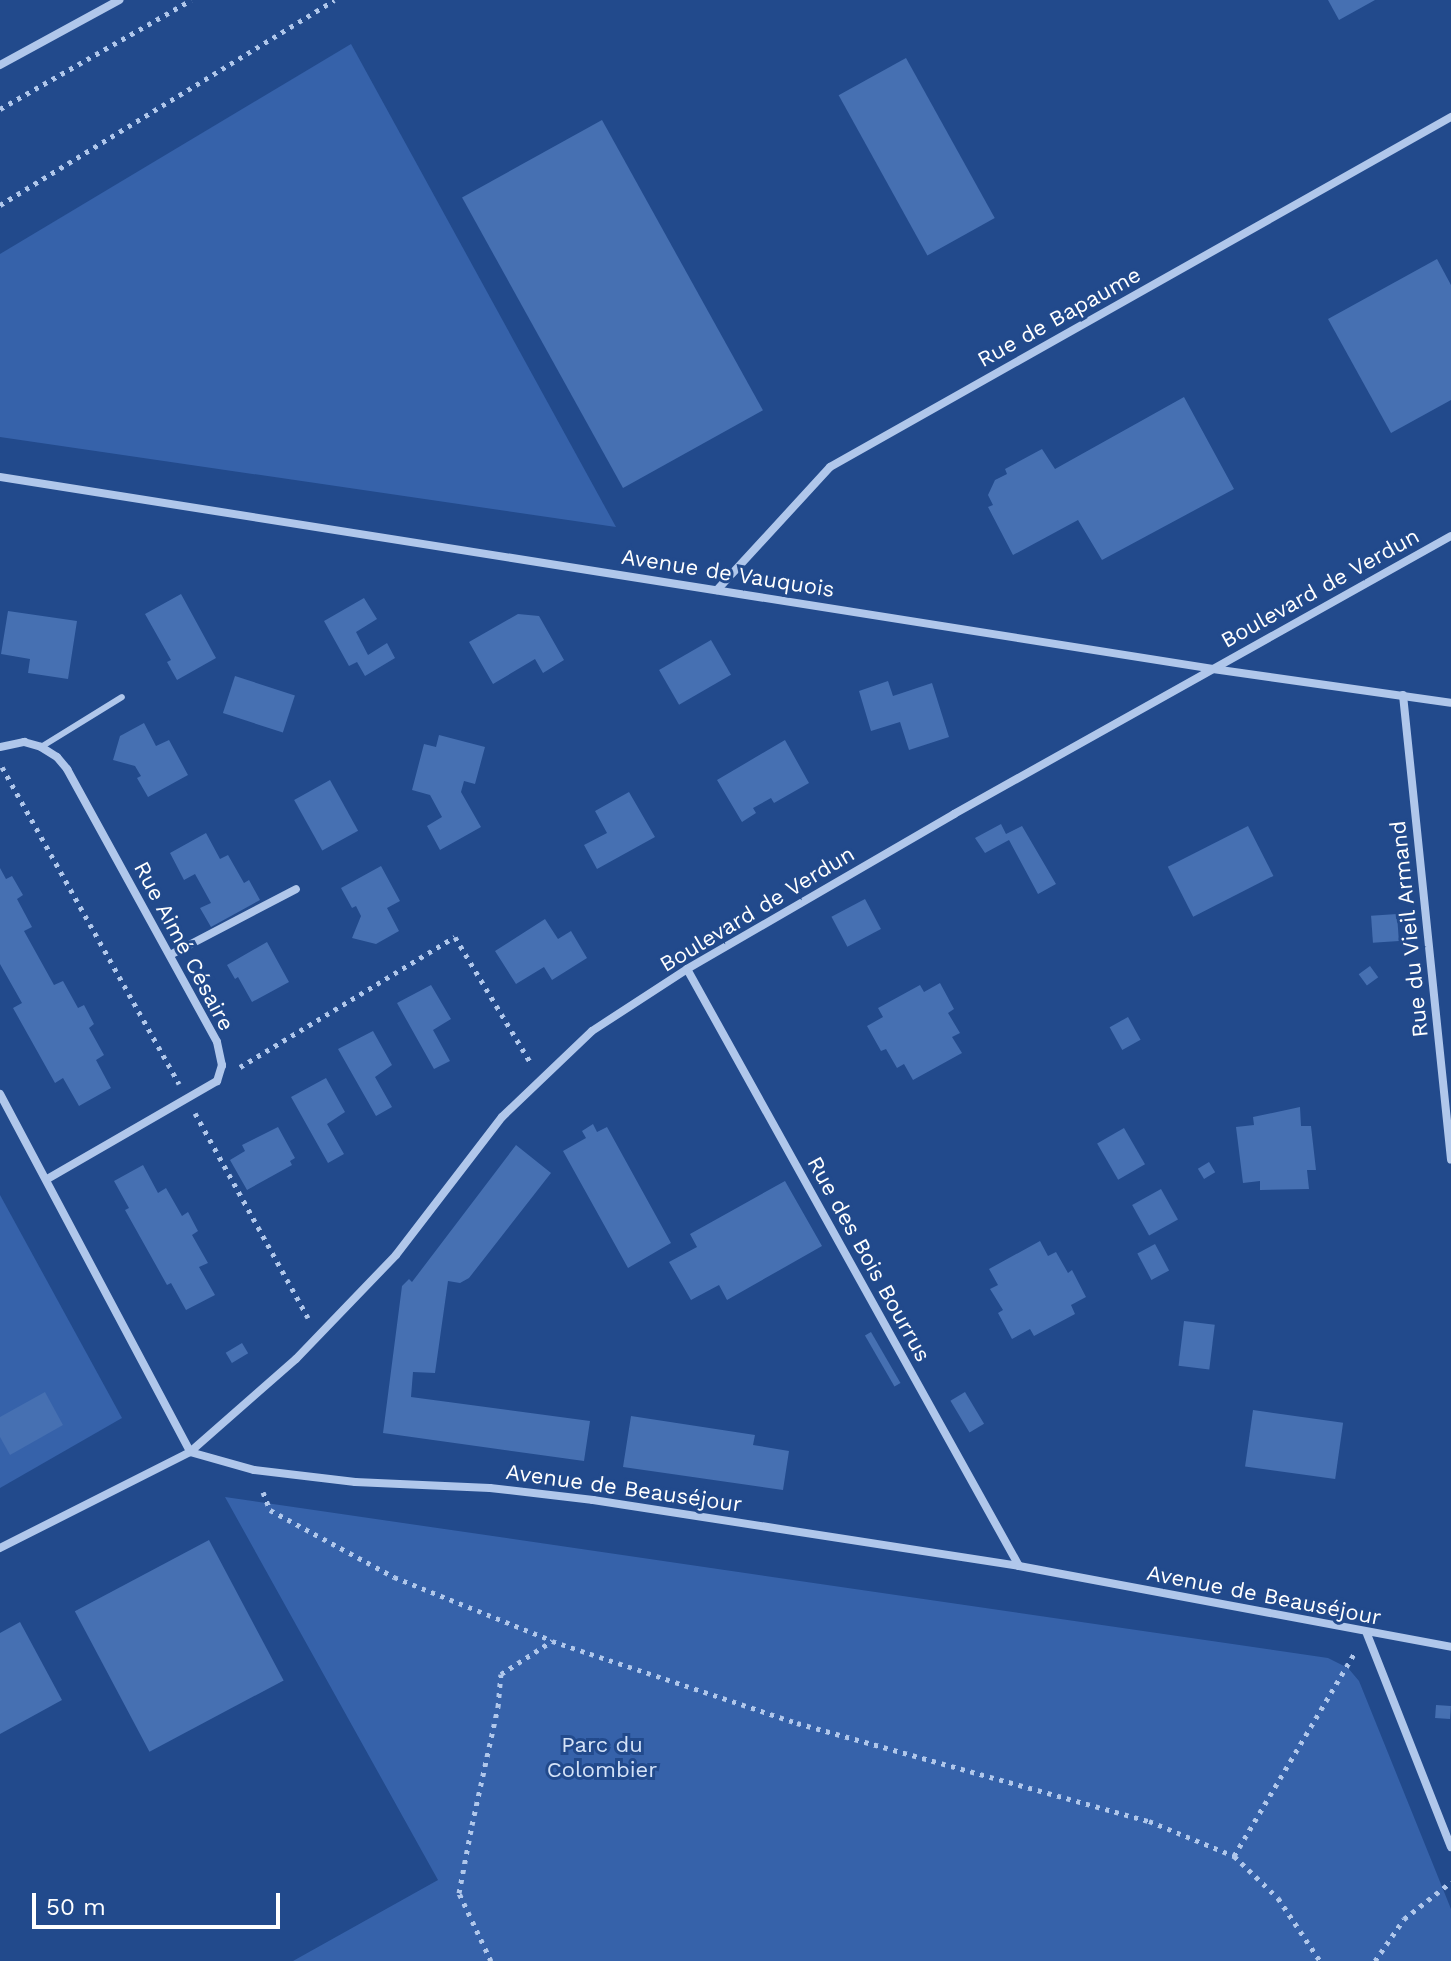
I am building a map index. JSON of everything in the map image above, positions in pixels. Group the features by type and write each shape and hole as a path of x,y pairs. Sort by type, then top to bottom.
{"street":[{"path":"0,65 119,0"},
{"name":"Rue de Bapaume","path":"717,590 830,467 1451,117"},
{"name":"Avenue de Vauquois","path":"0,477 1213,669 1451,703"},
{"name":"Boulevard de Verdun","path":"0,1548 190,1452 319,1336 396,1255 502,1117 592,1031 687,969 1451,536"},
{"name":"Rue du Vieil Armand","path":"1403,695 1451,1160"},
{"path":"0,747 24,742 41,747"},
{"name":"Rue Aimé Césaire","path":"41,747 57,757 67,769 217,1042 222,1065 217,1081"},
{"path":"170,955 296,889"},
{"name":"Rue des Bois Bourrus","path":"687,969 1019,1566"},
{"path":"47,1179 217,1081"},
{"path":"0,1094 190,1452"},
{"name":"Avenue de Beauséjour","path":"190,1452 254,1470 355,1482 490,1488 593,1500 1019,1566 1367,1634 1451,1647"},
{"path":"1367,1634 1451,1847"}],"lane":[{"path":"41,747 122,697"}],"path":[{"path":"0,109 191,0"},
{"path":"0,205 334,0"},
{"path":"0,763 319,1336"},
{"path":"217,1081 455,937 541,1080"},
{"path":"254,1470 270,1510 394,1577 552,1641 797,1723 1149,1821 1234,1856 1278,1898 1320,1961"},
{"path":"1234,1856 1367,1634"},
{"path":"491,1961 459,1893 498,1707 501,1674 552,1641"},
{"path":"1375,1961 1404,1919 1451,1882"}],"green space":[{"path":"351,44 616,527 0,437 0,254"},
{"path":"0,1195 122,1418 0,1488"},
{"name":"Parc du Colombier","path":"225,1497 1328,1658 1348,1668 1359,1681 1451,1909 1451,1961 293,1961 438,1880"}],"building":[{"path":"1328,0 1375,0 1339,20"},
{"path":"906,58 995,218 927,255 839,95"},
{"path":"602,120 763,410 623,488 462,198"},
{"path":"1437,259 1451,285 1451,400 1391,433 1328,319"},
{"path":"1184,397 1234,489 1102,560 1078,520 1013,555 988,507 993,505 988,495 995,480 1007,474 1005,469 1042,449 1055,469"},
{"path":"181,594 216,658 177,680 167,662 171,660 145,614"},
{"path":"364,598 377,619 356,632 368,655 387,643 395,658 365,676 357,662 349,666 324,621"},
{"path":"8,611 77,621 68,679 28,673 30,659 1,654"},
{"path":"518,614 539,616 564,660 543,673 535,659 493,684 469,642"},
{"path":"711,640 731,675 679,705 659,670"},
{"path":"235,676 295,695 283,733 223,713"},
{"path":"888,681 893,696 932,683 949,737 909,750 900,722 871,731 859,691"},
{"path":"144,723 156,746 169,740 188,775 148,797 137,778 141,776 135,766 113,760 120,736"},
{"path":"439,735 485,747 475,784 464,781 461,792 481,827 440,850 427,826 442,817 430,795 412,790 424,744 436,747"},
{"path":"785,740 809,783 774,803 771,798 753,808 756,813 742,822 717,780"},
{"path":"330,780 358,831 322,851 294,800"},
{"path":"629,792 655,837 597,869 584,845 607,833 595,811"},
{"path":"1001,824 1006,834 1022,826 1056,884 1038,894 1009,840 985,853 975,838"},
{"path":"1248,826 1273,876 1193,917 1168,867"},
{"path":"206,833 220,859 228,855 244,883 249,880 260,900 211,927 200,908 211,903 195,874 184,880 170,853"},
{"path":"381,866 400,901 387,908 399,931 376,944 352,938 361,916 356,906 352,908 341,888"},
{"path":"0,868 6,879 12,876 23,895 17,899 32,927 24,931 54,985 63,981 78,1008 84,1005 94,1024 89,1028 104,1055 96,1060 111,1088 79,1106 63,1078 55,1083 13,1008 22,1003 0,964"},
{"path":"865,899 881,929 847,947 831,917"},
{"path":"1397,914 1399,941 1373,943 1371,916"},
{"path":"545,919 558,939 571,931 587,958 552,980 544,967 516,984 495,951"},
{"path":"267,942 289,982 252,1002 227,965"},
{"path":"1370,966 1378,977 1367,986 1359,974"},
{"path":"940,983 954,1009 948,1013 960,1033 952,1037 962,1053 913,1080 904,1064 897,1068 886,1049 881,1051 867,1026 883,1017 878,1008 920,985 924,992"},
{"path":"431,985 451,1019 433,1030 450,1061 434,1069 397,1003"},
{"path":"1128,1017 1141,1040 1122,1050 1110,1027"},
{"path":"373,1031 392,1065 375,1077 392,1107 376,1116 338,1049"},
{"path":"326,1078 345,1112 327,1124 344,1154 328,1163 291,1097"},
{"path":"1300,1107 1301,1126 1311,1126 1316,1170 1307,1170 1309,1189 1260,1190 1260,1181 1243,1183 1236,1127 1254,1125 1253,1117"},
{"path":"593,1124 597,1132 607,1127 671,1243 628,1268 563,1151 586,1138 582,1131"},
{"path":"278,1127 295,1158 290,1161 292,1165 247,1190 230,1160 245,1151 242,1145"},
{"path":"1124,1128 1145,1164 1118,1180 1097,1144"},
{"path":"516,1145 551,1173 469,1278 460,1283 448,1281 435,1373 413,1372 411,1397 590,1421 584,1461 383,1433 402,1286 409,1279 412,1282"},
{"path":"1209,1162 1215,1172 1204,1179 1198,1169"},
{"path":"143,1165 158,1193 166,1188 182,1216 188,1212 198,1231 192,1235 208,1263 199,1267 215,1295 186,1310 171,1283 167,1285 125,1210 129,1208 114,1181"},
{"path":"785,1181 822,1246 727,1300 719,1285 691,1300 669,1262 697,1247 690,1234"},
{"path":"1161,1189 1178,1220 1149,1236 1132,1205"},
{"path":"1040,1241 1048,1256 1056,1252 1068,1273 1072,1270 1086,1297 1071,1305 1075,1314 1034,1336 1030,1329 1012,1339 998,1313 1003,1310 990,1289 998,1285 989,1269"},
{"path":"1155,1244 1169,1270 1151,1280 1137,1253"},
{"path":"1184,1321 1215,1325 1209,1369 1179,1366"},
{"path":"871,1332 900,1383 894,1387 865,1336"},
{"path":"242,1343 248,1353 232,1363 226,1353"},
{"path":"45,1392 63,1425 10,1455 0,1437 0,1417"},
{"path":"965,1392 984,1424 969,1432 950,1401"},
{"path":"1253,1410 1343,1423 1335,1479 1245,1466"},
{"path":"631,1416 755,1435 753,1445 789,1451 783,1490 623,1467"},
{"path":"209,1540 284,1680 149,1752 75,1611"},
{"path":"20,1622 62,1700 0,1734 0,1633"},
{"path":"1436,1705 1451,1706 1450,1719 1435,1718"}]}
